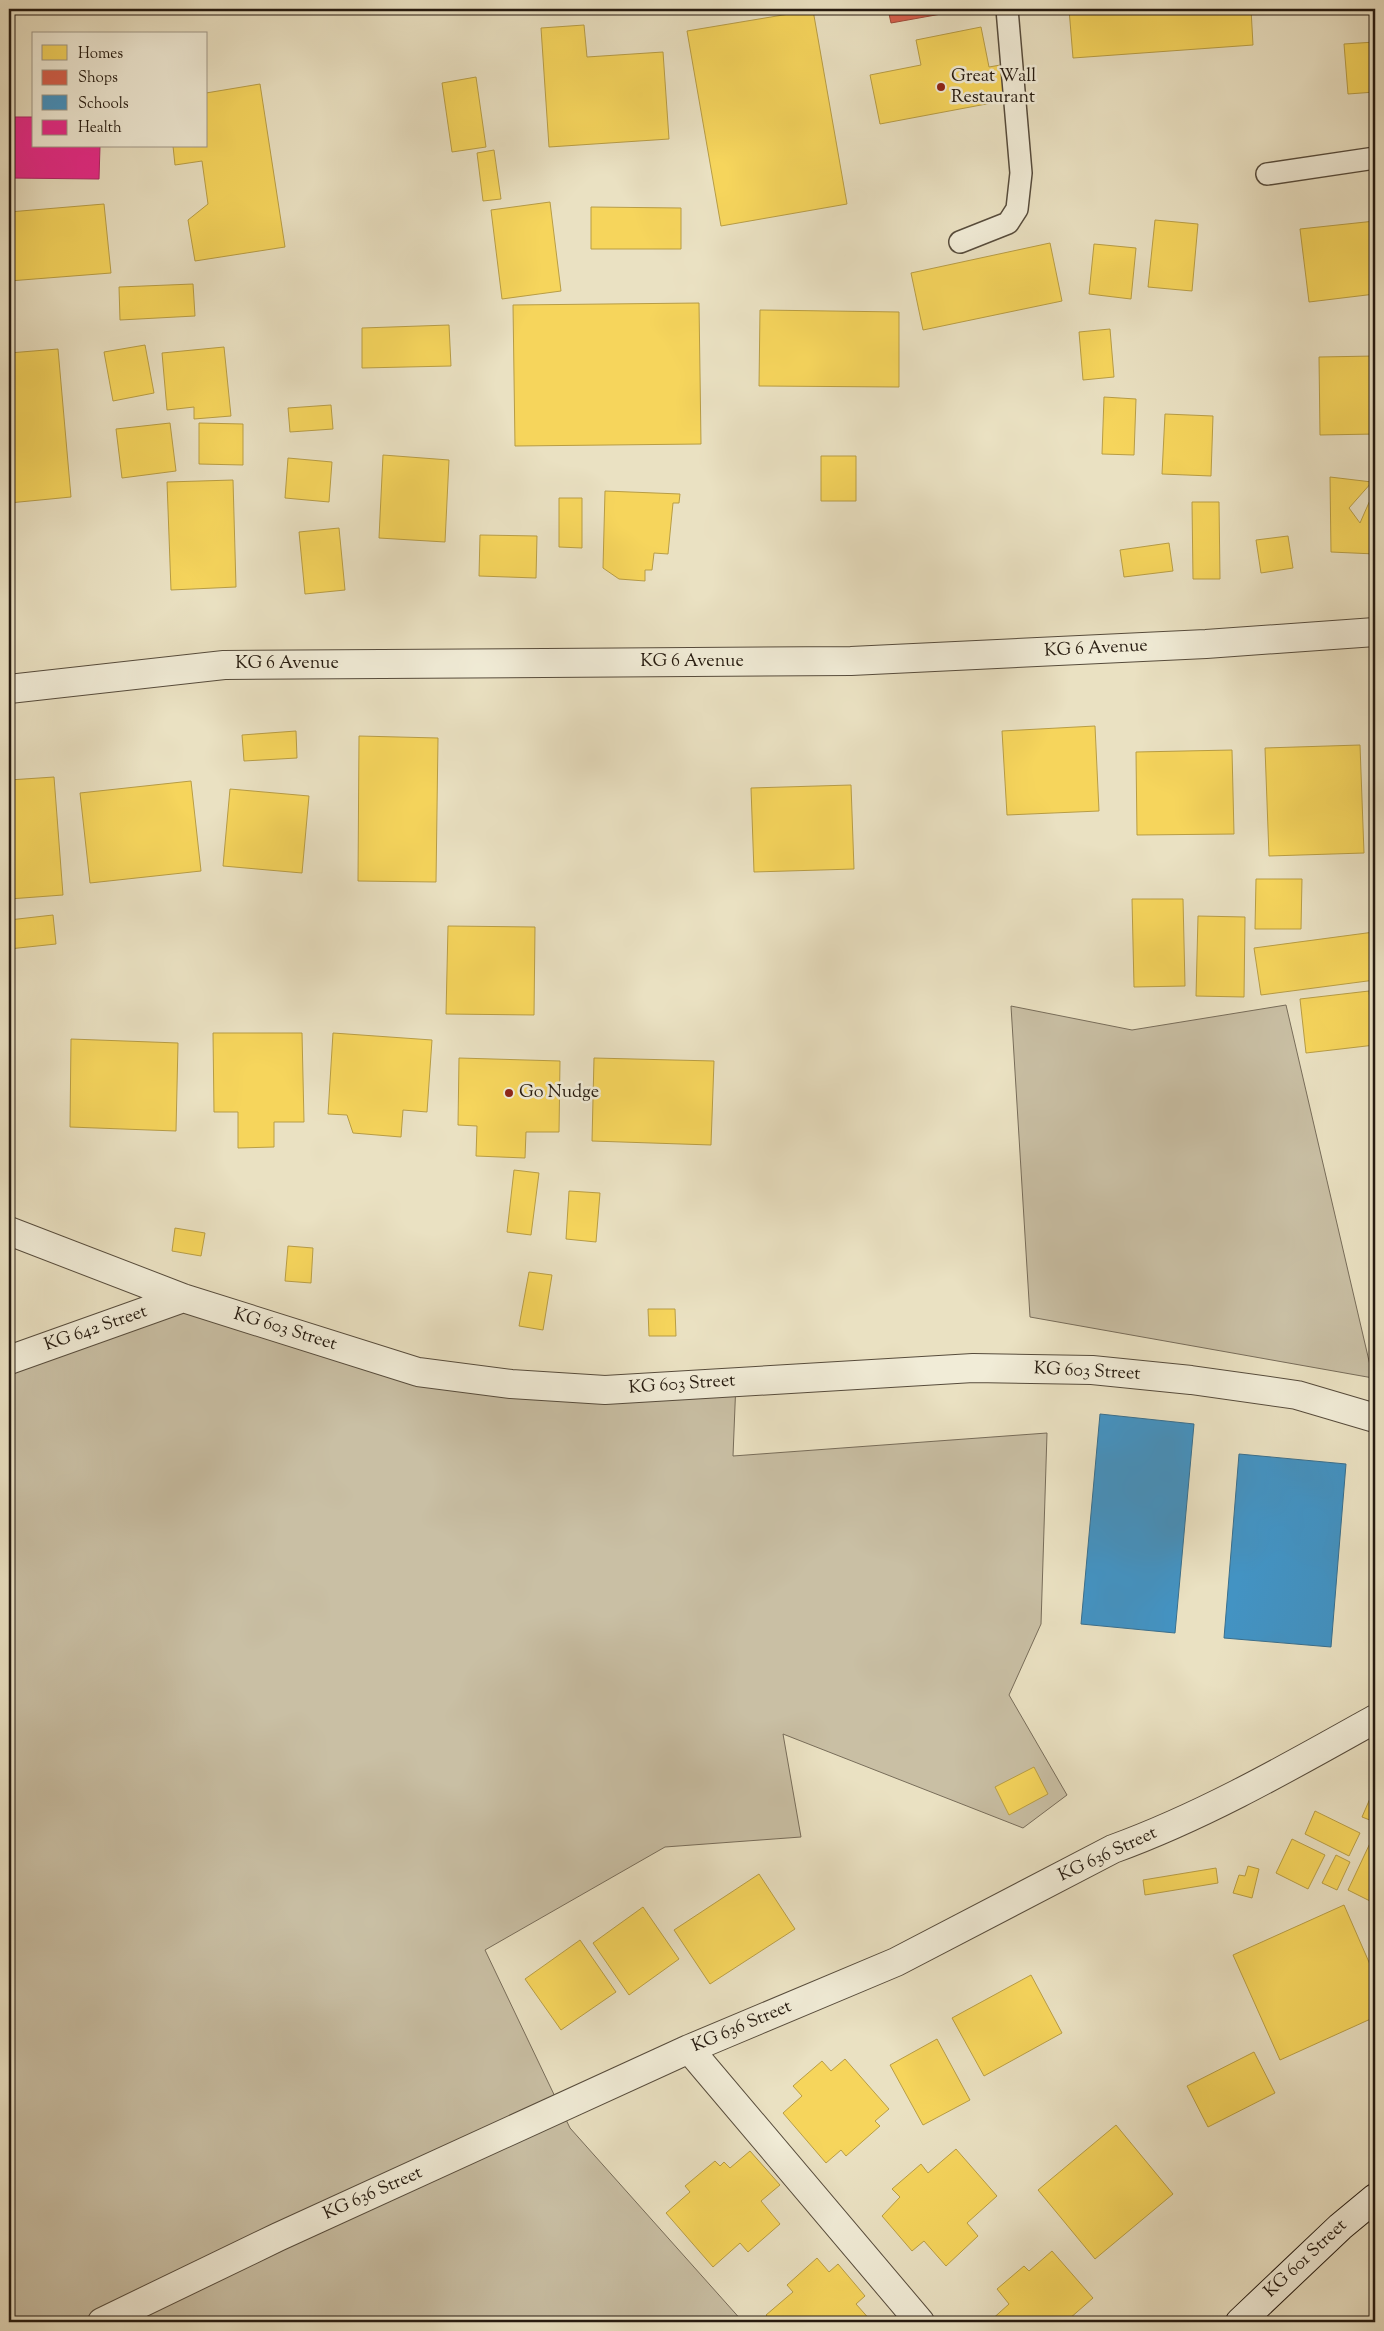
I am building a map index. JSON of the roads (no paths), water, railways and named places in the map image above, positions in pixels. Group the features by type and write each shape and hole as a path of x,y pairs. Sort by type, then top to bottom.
{"street":[{"name":"KG 6 Avenue","path":"9,688 224,665 851,660 1206,644 1375,632"},
{"name":"KG 603 Street","path":"9,1231 184,1298 418,1372 511,1384 605,1390 973,1368 1092,1370 1191,1380 1297,1395 1375,1418"},
{"name":"KG 642 Street","path":"9,1360 184,1298"},
{"name":"KG 636 Street","path":"102,2322 278,2236 689,2049 896,1962 1113,1849 1147,1837 1288,1768 1375,1720"},
{"path":"689,2049 920,2322"},
{"name":"KG 601 Street","path":"1240,2322 1340,2227 1375,2198"}],"lane":[{"path":"960,242 1008,223 1017,209 1021,173 1007,9"},
{"path":"1267,174 1375,158"}],"place":[{"name":"Great Wall Restaurant","path":"941,87"},
{"name":"Go Nudge","path":"509,1093"}]}
